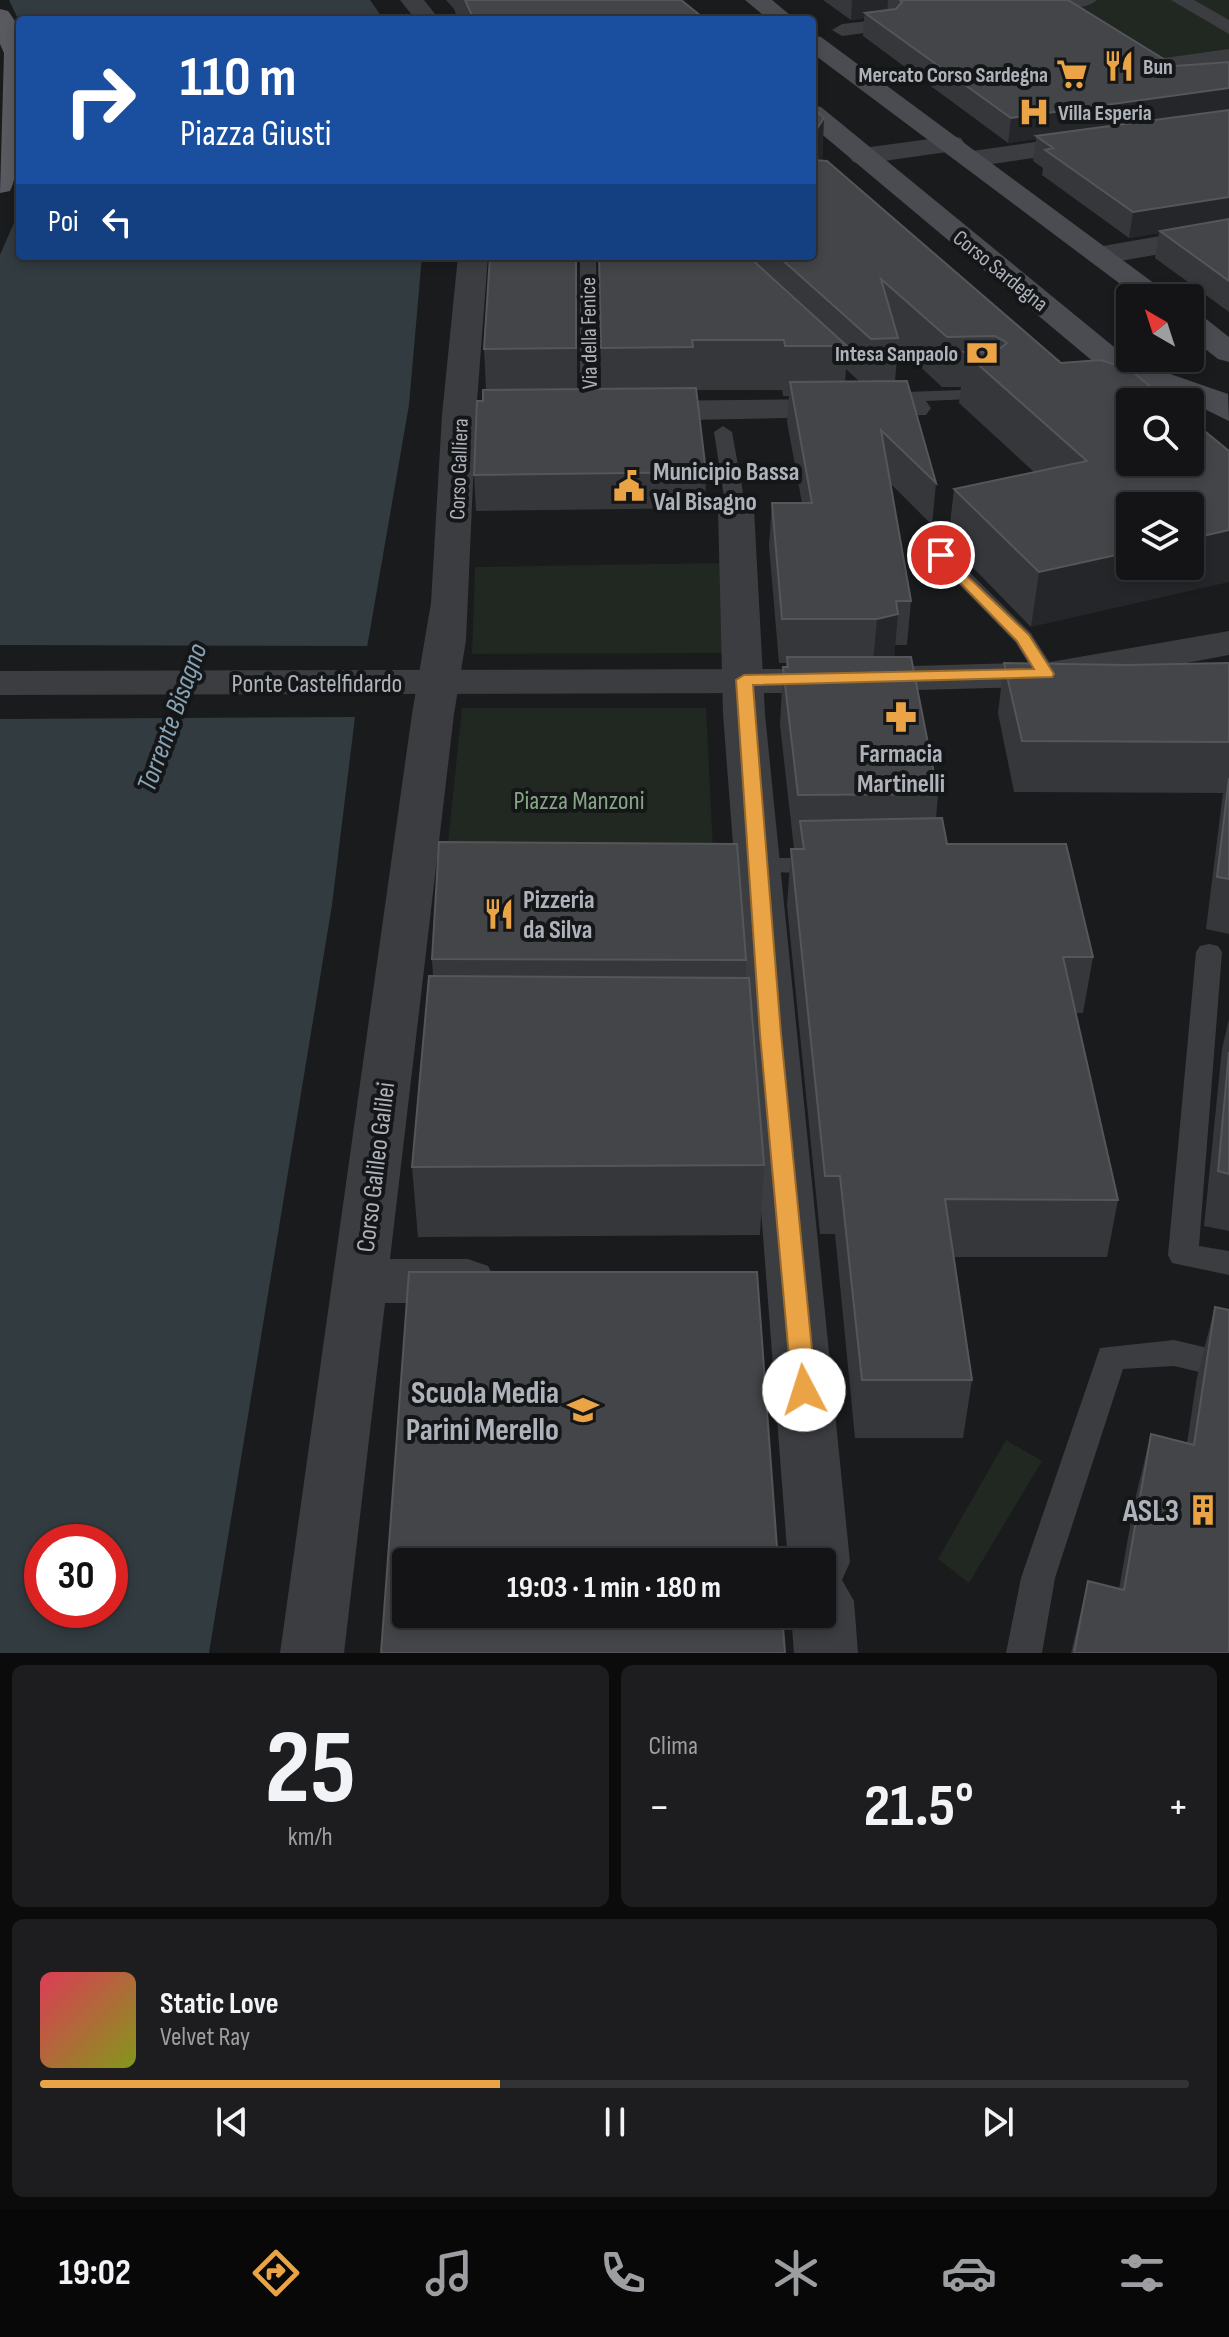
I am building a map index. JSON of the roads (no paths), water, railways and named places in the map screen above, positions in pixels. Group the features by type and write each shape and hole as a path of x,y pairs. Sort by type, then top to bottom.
{"main road":[{"path":"757,0 779,16"},
{"path":"0,16 16,53 14,137 0,185"},
{"path":"816,45 1141,284"},
{"name":"Corso Sardegna","path":"816,117 869,173 1116,365"},
{"path":"1204,333 1229,352"},
{"name":"Corso Sardegna","path":"1132,372 1223,406 1229,358"}],"street":[{"path":"412,0 425,16"},
{"path":"1050,2 1088,0"},
{"path":"1180,0 1229,28"},
{"path":"1050,2 1078,20"},
{"path":"1201,11 1229,8"},
{"path":"842,30 887,25"},
{"path":"1178,83 1144,62 1229,55"},
{"path":"869,173 962,151 1119,138"},
{"path":"1103,255 1229,233"},
{"name":"Corso Galliera","path":"441,682 454,558 475,412 473,260"},
{"name":"Corso Sardegna","path":"1081,374 1116,368"},
{"name":"Via della Fenice","path":"575,411 914,408"},
{"path":"736,509 756,866 757,1034 769,1275 817,1548"},
{"path":"1049,674 1229,643"},
{"path":"441,682 1049,674 1229,679"},
{"name":"Ponte Castelfidardo","path":"0,683 441,682"},
{"name":"Corso Galileo Galilei","path":"312,1653 361,1281 404,1032 433,714 441,682"},
{"path":"361,1281 514,1280"},
{"path":"824,1628 826,1653"}],"lane":[{"name":"Via della Fenice","path":"575,411 588,260"},
{"path":"850,388 861,398 989,394"},
{"path":"723,432 736,509"},
{"path":"941,555 1023,638 1049,674"},
{"path":"756,866 848,866"},
{"path":"1209,952 1183,1255 1229,1263"},
{"path":"1024,1653 1038,1578 1111,1357 1174,1353 1229,1366"}],"water":[{"path":"9,0 370,0 381,16 17,16"},
{"name":"Torrente Bisagno","path":"16,218 16,260 422,260 409,405 355,717 332,905 209,1653 0,1653 0,255"}],"place":[{"name":"Bun","path":"1119,66"},
{"name":"Mercato Corso Sardegna","path":"1072,74"},
{"name":"Villa Esperia","path":"1034,112"},
{"name":"Intesa Sanpaolo","path":"982,353"},
{"name":"Municipio Bassa Val Bisagno","path":"629,486"},
{"name":"Farmacia Martinelli","path":"901,717"},
{"name":"Pizzeria da Silva","path":"499,914"},
{"name":"Scuola Media Parini Merello","path":"583,1410"},
{"name":"ASL3","path":"1203,1510"}],"park label":[{"name":"Piazza Manzoni","path":"579,800"}]}
